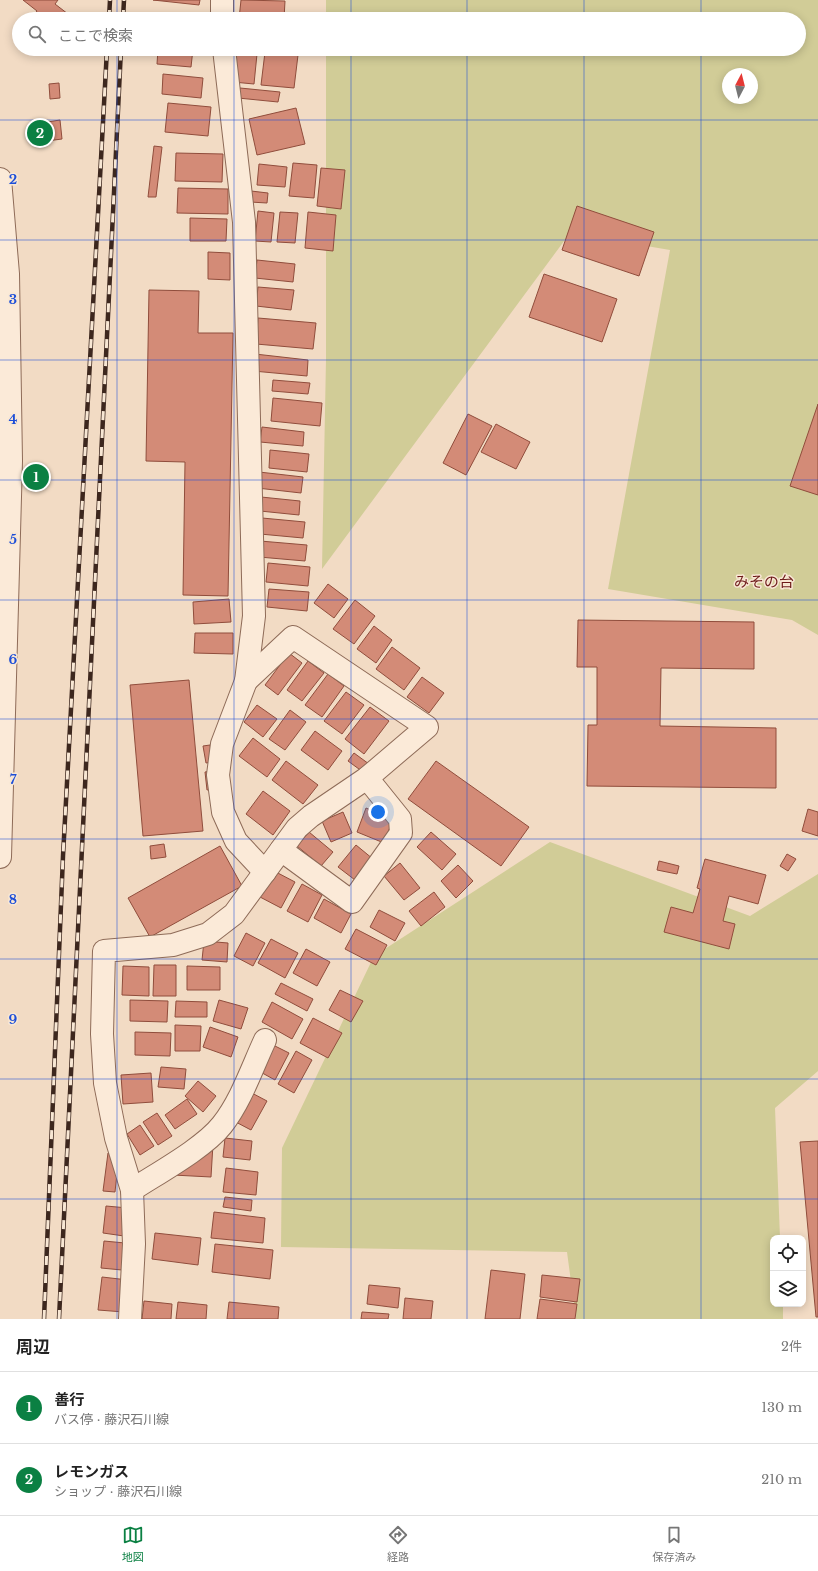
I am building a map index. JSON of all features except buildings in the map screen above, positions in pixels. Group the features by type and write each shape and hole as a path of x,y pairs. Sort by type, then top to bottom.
{"street":[{"path":"222,0 222,12"},
{"path":"225,56 244,230 254,616 246,680 222,744 218,775 223,812 236,841 265,872"},
{"path":"0,179 8,274 5,380 11,461 3,660 0,857"},
{"path":"130,1319 134,1244 132,1190 116,1138 105,1083 102,1034 104,951 173,945 208,934 234,914 298,828 311,816 367,778 427,727 293,637 246,680"},
{"path":"281,850 352,902 401,833 400,819 367,778"},
{"path":"132,1190 205,1141 222,1125 237,1101 265,1040"}],"shaded area":[{"path":"326,0 818,0 818,635 792,620 608,589 670,250 570,233 322,569 326,359 326,56 806,56 806,12 326,12"},
{"path":"550,842 750,916 818,874 818,1071 775,1108 780,1235 770,1235 770,1307 783,1307 783,1319 576,1319 567,1252 281,1247 282,1148 374,956"}],"railway":[{"path":"109,12 110,0"},
{"path":"123,12 124,0"},
{"path":"44,1319 63,856 107,56"},
{"path":"59,1319 121,56"}],"place":[{"name":"レモンガス","path":"40,133"},
{"name":"善行","path":"36,477"}],"district":[{"name":"みその台","path":"764,581"}]}
